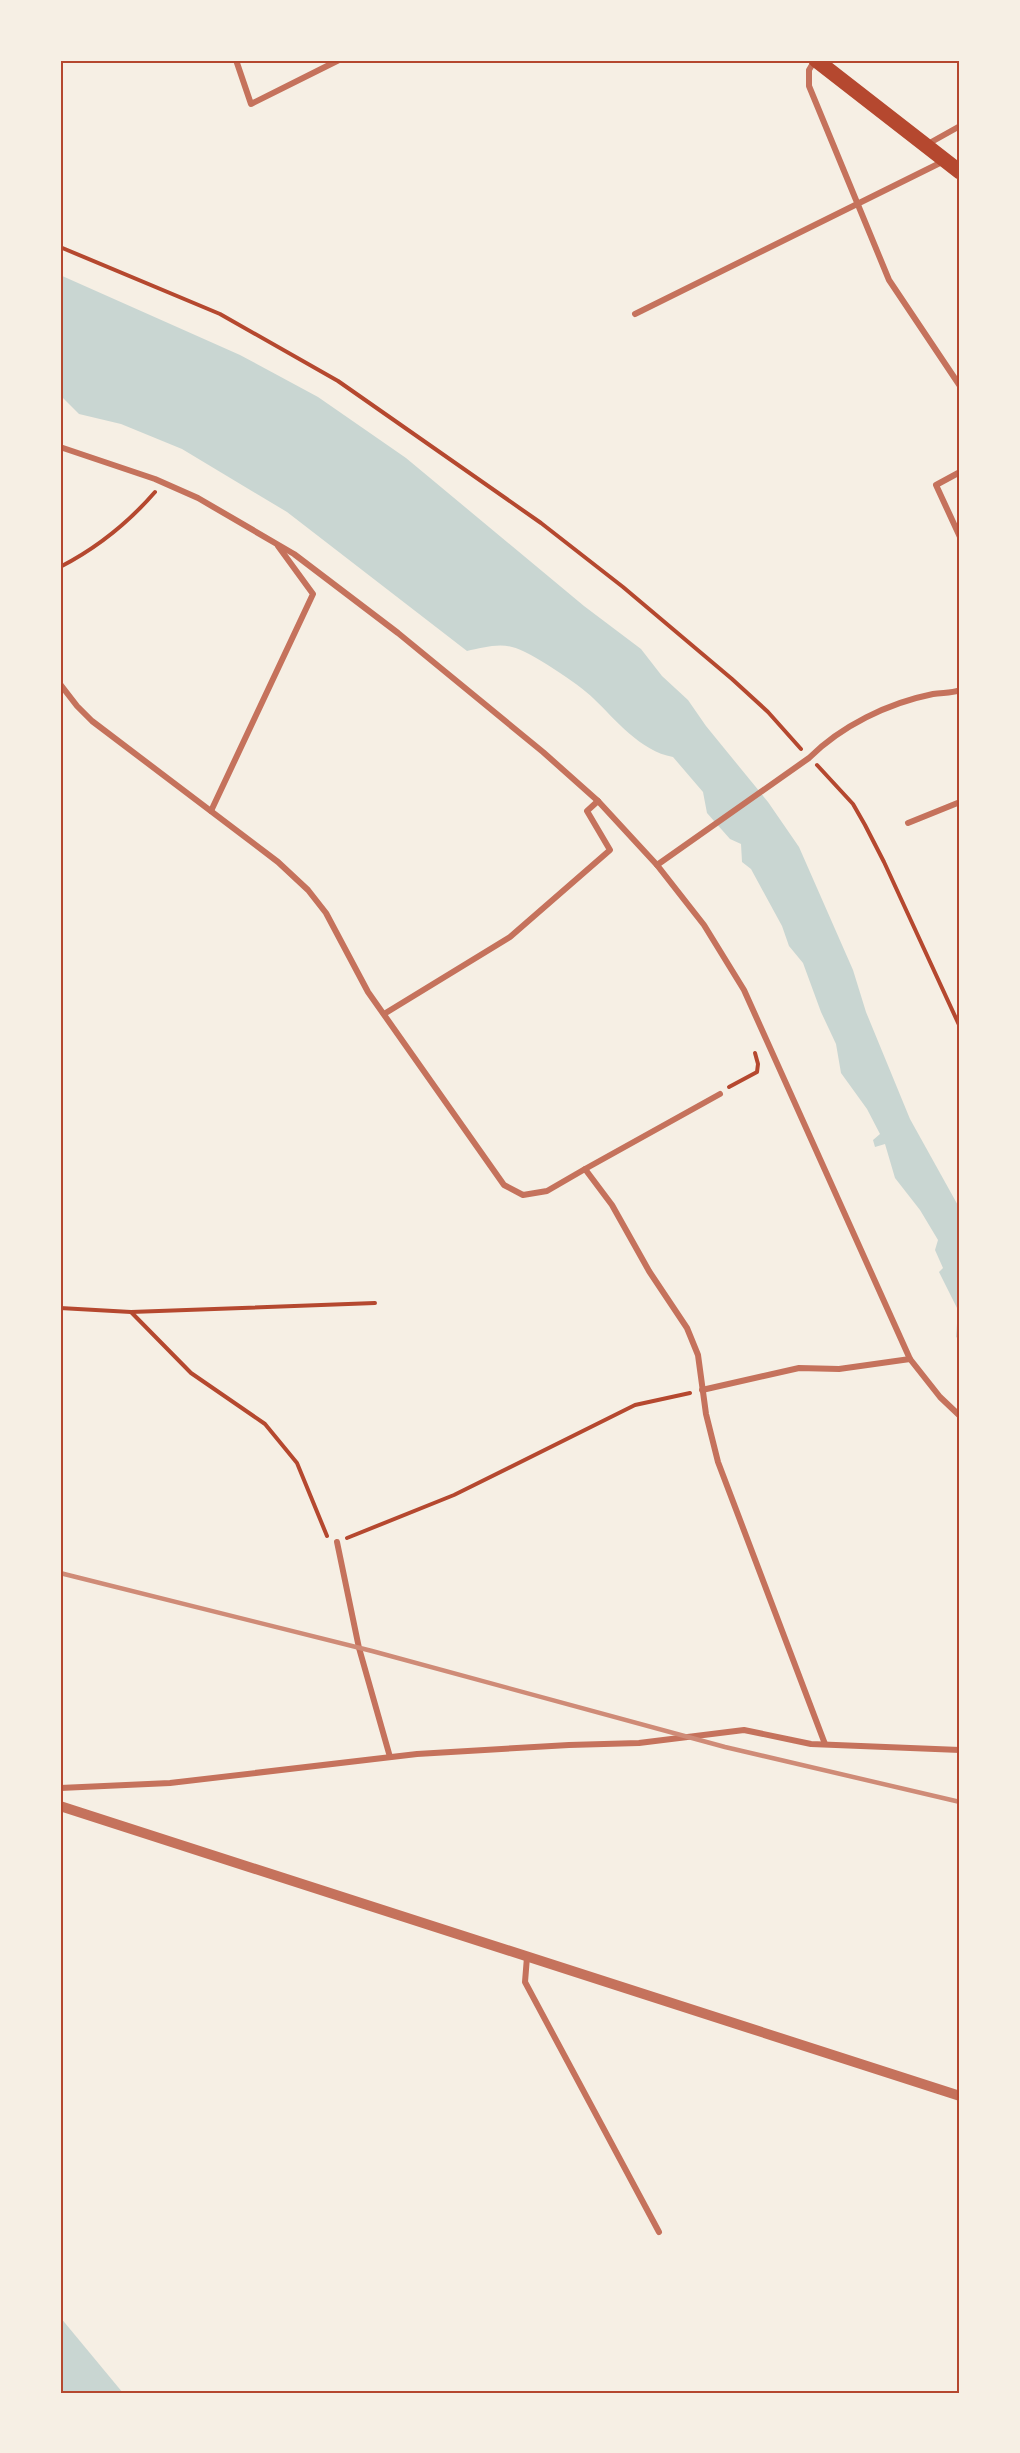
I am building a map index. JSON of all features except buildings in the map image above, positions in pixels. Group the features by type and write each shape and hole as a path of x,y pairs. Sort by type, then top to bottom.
{"main road":[{"path":"815,60 960,172"}],"street":[{"path":"236,60 251,104 339,60"},
{"path":"815,60 809,70 808,86 889,280 960,386"},
{"path":"925,145 960,126"},
{"path":"635,314 945,161"},
{"path":"60,447 163,483 198,498 276,544 342,589 398,633 543,752 598,801 657,865 704,925 744,990 910,1359 934,1390 960,1416"},
{"path":"960,472 936,485 960,537"},
{"path":"211,811 313,594 276,544"},
{"path":"60,684 92,721 278,862 308,890 326,913 368,992 504,1185 523,1196 547,1191 720,1094"},
{"path":"657,865 809,758 828,740 889,707 934,693 952,694 960,690"},
{"path":"384,1014 510,937 610,850 587,811 598,801"},
{"path":"908,822 960,802"},
{"path":"585,1169 612,1205 649,1271 687,1328 698,1355 702,1390 718,1462 825,1744"},
{"path":"702,1390 799,1368 839,1369 910,1359"},
{"path":"337,1542 359,1648 390,1757"},
{"path":"60,1788 170,1783 390,1757 569,1744 639,1743 744,1730 811,1744 960,1750"},
{"path":"60,1806 960,2096"},
{"path":"527,1957 525,1982 658,2232"}],"path":[{"path":"60,247 220,314 338,381 541,523 623,587 732,679 768,712 853,804 884,862 960,1027"},
{"path":"60,567 90,551 109,536 140,509 163,483"},
{"path":"720,1094 757,1072 758,1064 753,1043"},
{"path":"60,1308 131,1312 375,1303"},
{"path":"131,1312 191,1373 265,1424 297,1463 327,1536 337,1542 454,1495 635,1405 702,1390"}],"shaded area":[{"path":"60,275 240,355 318,397 406,458 584,606 641,649 662,676 688,700 706,726 768,802 799,847 853,970 866,1012 910,1119 960,1209 960,1340 956,1337 958,1310 939,1272 943,1268 935,1250 938,1240 920,1210 895,1178 885,1144 875,1147 873,1140 880,1134 867,1109 841,1073 836,1044 821,1012 803,963 789,946 782,926 751,869 742,862 741,844 730,839 707,813 703,792 673,757 661,754 639,741 587,692 542,661 507,646 490,646 467,651 287,512 182,449 121,424 79,414 60,395"},
{"path":"60,2317 123,2393 60,2393"}],"railway":[{"path":"60,1573 372,1651 725,1747 960,1802"}]}
